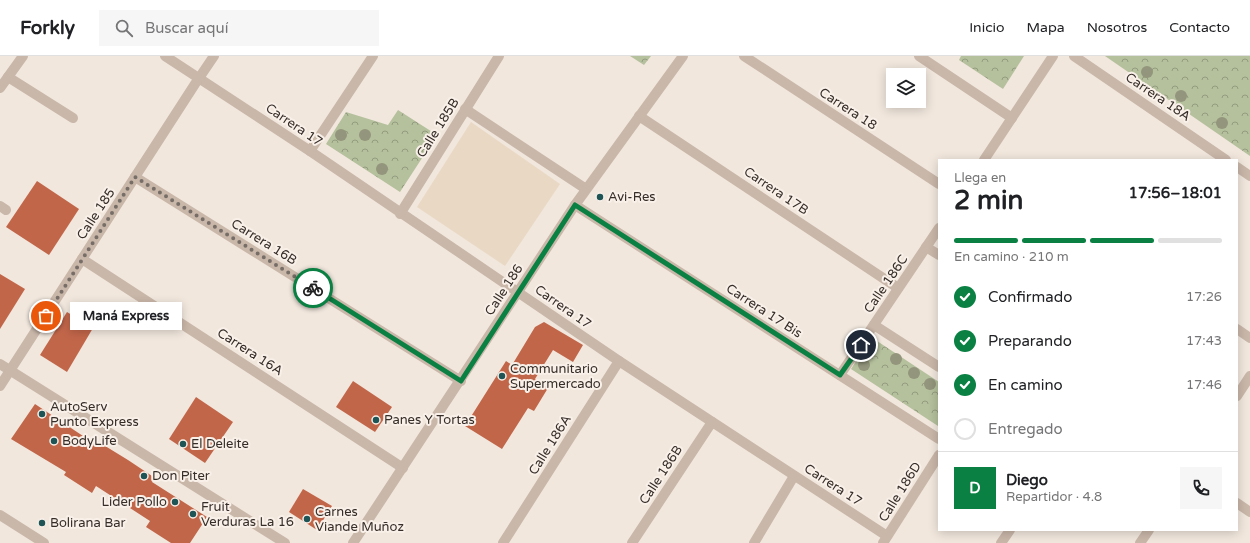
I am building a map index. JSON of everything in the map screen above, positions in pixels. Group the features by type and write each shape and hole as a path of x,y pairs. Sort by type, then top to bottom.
{"street":[{"path":"0,88 23,56"},
{"name":"Carrera 17","path":"165,56 310,151 400,214 619,361 794,476 885,540"},
{"name":"Calle 185","path":"0,386 214,56"},
{"path":"310,151 373,56"},
{"name":"Calle 185B","path":"400,214 499,56"},
{"name":"Calle 186","path":"353,543 461,381 575,205 683,56"},
{"name":"Carrera 18","path":"744,56 938,183"},
{"path":"919,56 1012,118"},
{"path":"985,159 1054,56"},
{"name":"Carrera 18A","path":"1074,56 1225,159"},
{"path":"8,77 73,118"},
{"path":"466,109 586,189"},
{"name":"Carrera 17B","path":"639,116 898,288"},
{"path":"1238,168 1250,176"},
{"name":"Carrera 16B","path":"135,177 461,381"},
{"name":"Carrera 17 Bis","path":"575,205 938,438"},
{"name":"Calle 186C","path":"840,375 938,229"},
{"path":"926,247 938,254"},
{"name":"Carrera 16A","path":"82,259 403,468"},
{"path":"874,325 938,366"},
{"path":"1238,330 1250,338"},
{"name":"Calle 186A","path":"503,543 619,361"},
{"path":"0,364 285,543"},
{"path":"1238,394 1250,376"},
{"name":"Calle 186B","path":"632,543 712,422"},
{"name":"Calle 186D","path":"885,540 938,457"},
{"path":"754,543 794,476"},
{"path":"1238,504 1250,512"},
{"path":"0,516 40,542"},
{"path":"1001,543 1009,531"},
{"path":"1140,543 1148,531"}],"green space":[{"path":"630,56 651,56 644,65"},
{"path":"961,56 1024,56 1003,89 959,60"},
{"path":"1105,56 1250,56 1250,156"},
{"path":"398,110 437,135 400,192 326,144 346,112 388,125"},
{"path":"871,337 938,381 938,426 851,369"}],"shaded area":[{"path":"471,122 560,184 505,266 417,207"}],"building":[{"path":"37,181 79,209 49,255 6,227"},
{"path":"0,274 25,289 0,329"},
{"path":"67,312 93,328 67,372 40,355"},
{"path":"544,322 583,345 573,362 553,350 535,379 548,388 534,411 528,408 502,449 465,426 506,361 512,365 535,327"},
{"path":"353,381 392,407 375,432 336,407"},
{"path":"196,397 233,422 205,463 169,439"},
{"path":"35,404 95,444 97,441 128,460 155,478 152,482 207,517 190,543 171,543 146,527 150,521 96,486 92,493 64,475 66,472 11,439"},
{"path":"303,489 332,506 317,530 289,512"}],"way so far":[{"path":"46,316 135,177 313,288"}],"place":[{"name":"Avi-Res","path":"600,197"},
{"name":"Maná Express","path":"46,316"},
{"name":"Communitario Supermercado","path":"502,376"},
{"name":"AutoServ Punto Express","path":"42,414"},
{"name":"Panes Y Tortas","path":"376,420"},
{"name":"BodyLife","path":"54,441"},
{"name":"El Deleite","path":"183,444"},
{"name":"Don Piter","path":"144,476"},
{"name":"Lider Pollo","path":"175,502"},
{"name":"Fruit Verduras La 16","path":"193,514"},
{"name":"Carnes Viande Muñoz","path":"307,519"},
{"name":"Bolirana Bar","path":"42,523"}],"route":[{"path":"313,288 461,381 575,205 840,375 861,345"}]}
